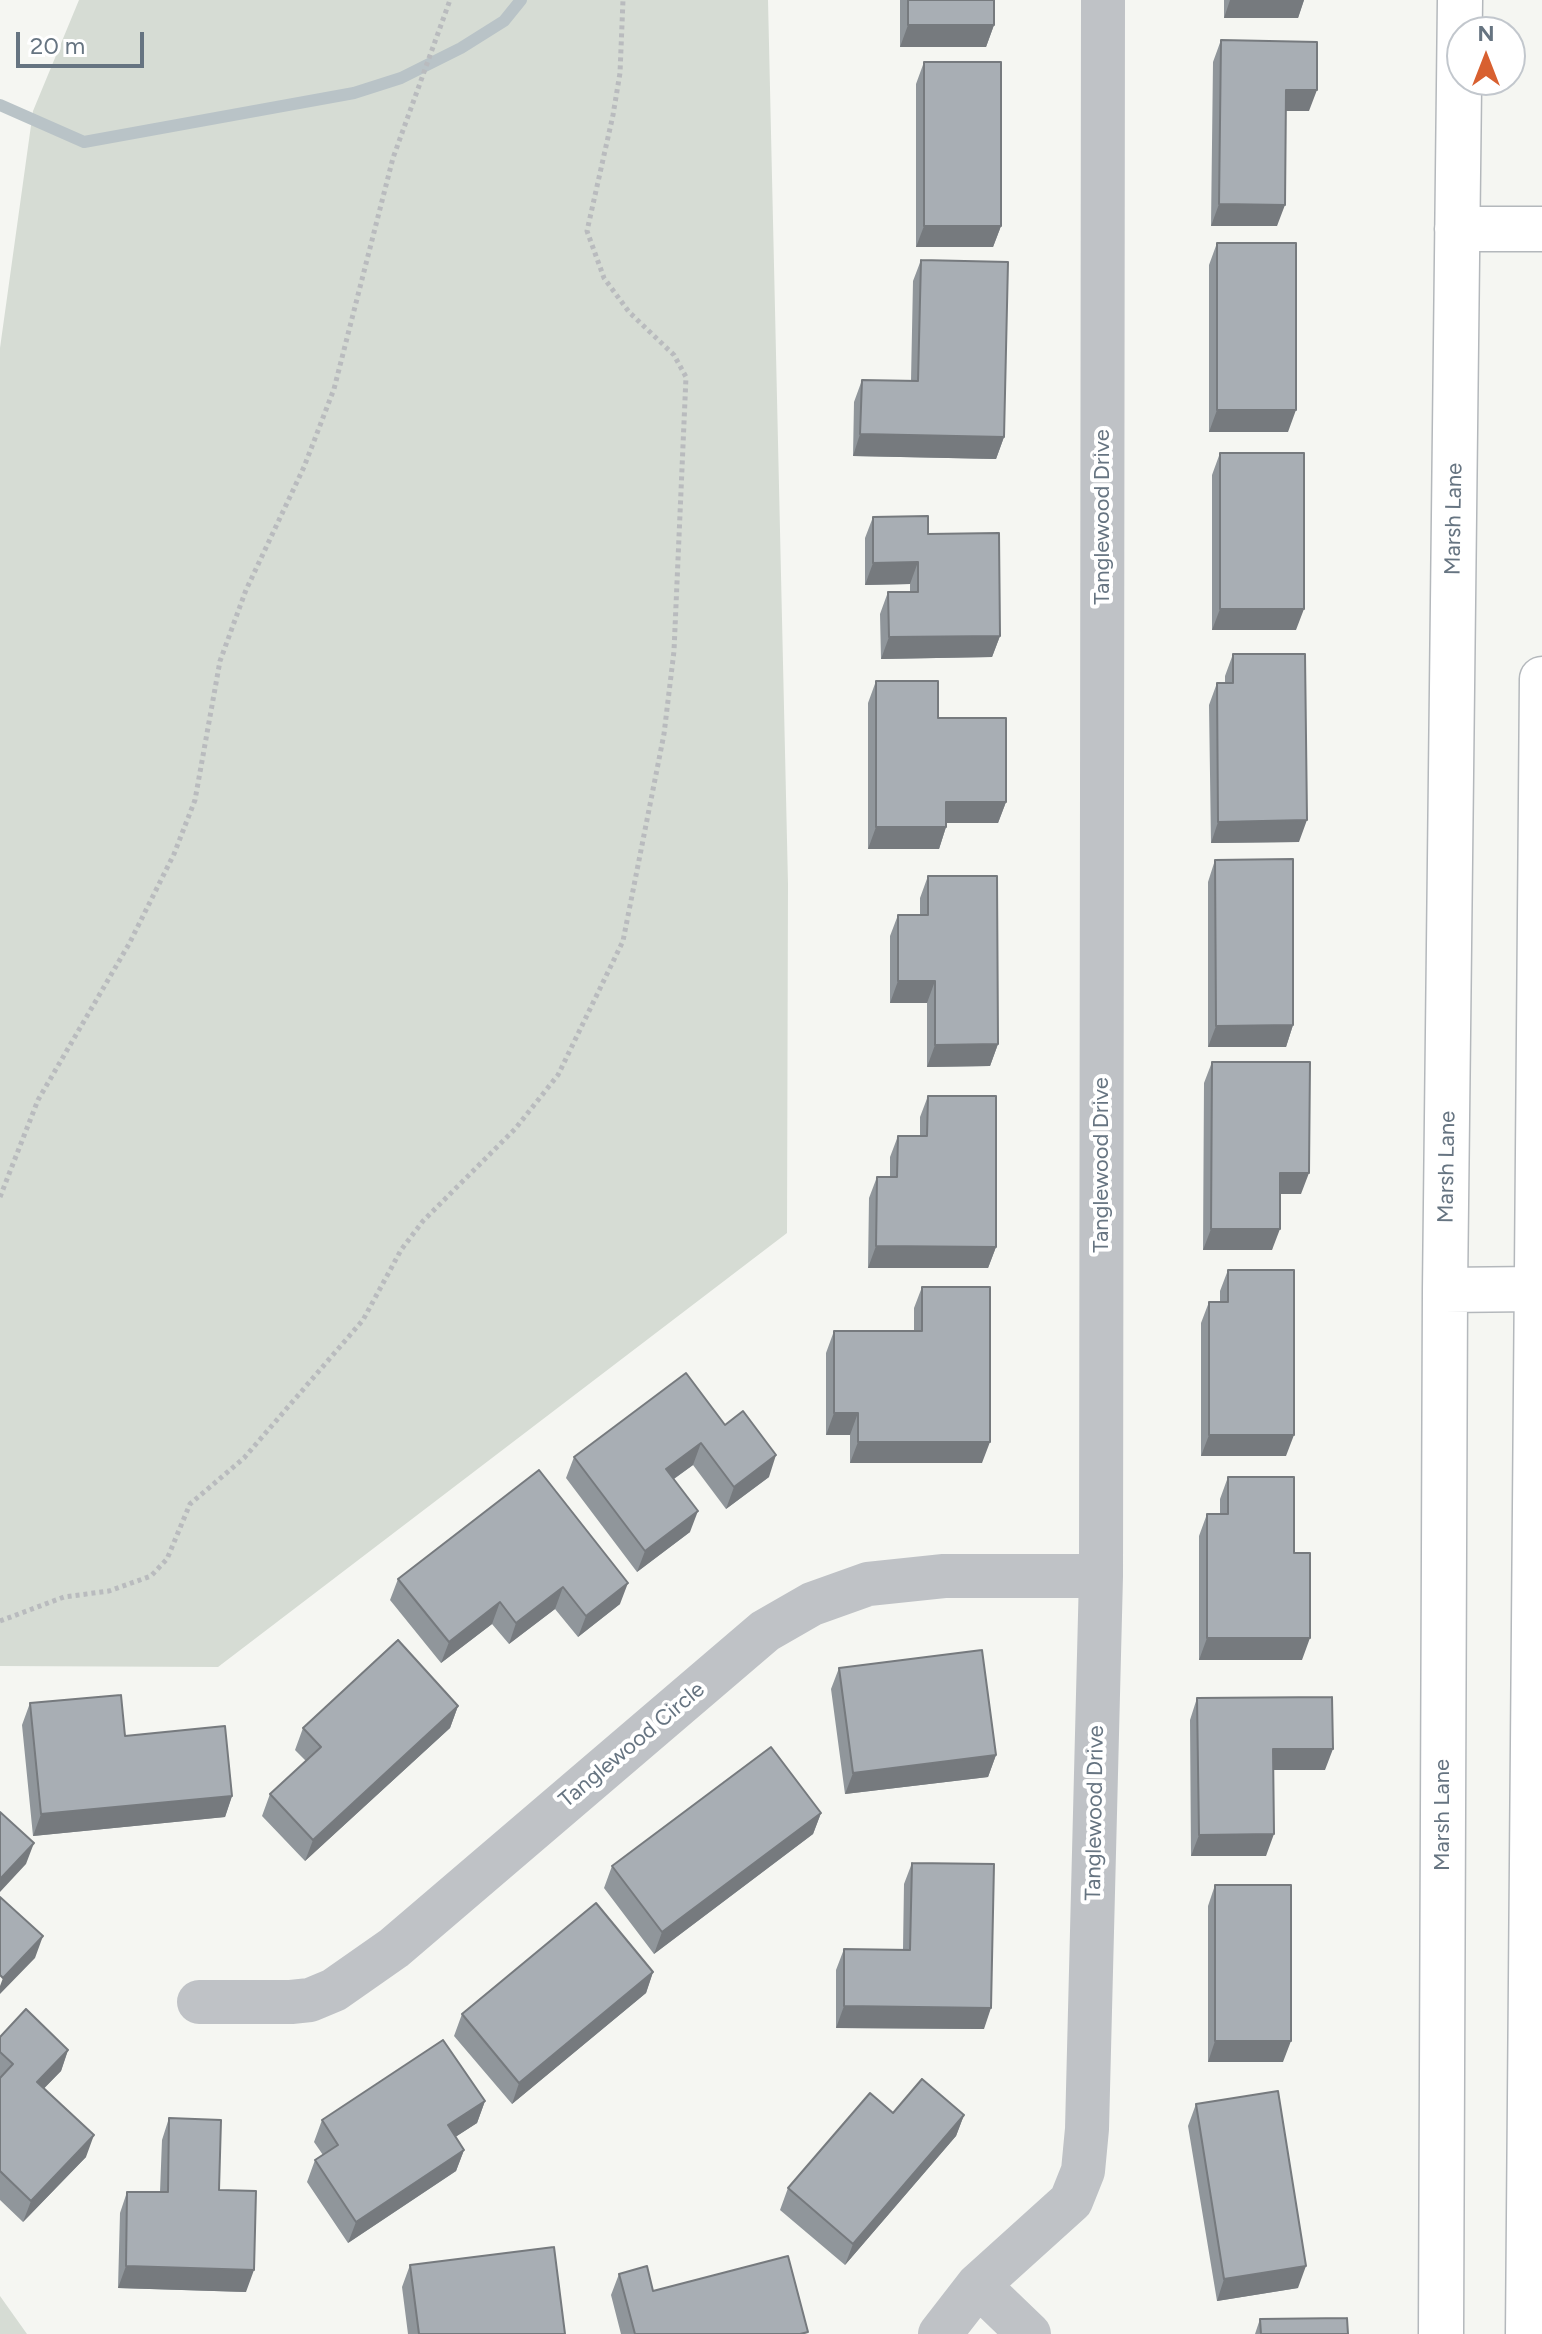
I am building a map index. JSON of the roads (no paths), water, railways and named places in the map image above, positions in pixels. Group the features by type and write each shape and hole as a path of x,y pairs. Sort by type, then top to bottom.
{"main road":[{"name":"Marsh Lane","path":"1441,2334 1445,1290 1460,0"},
{"path":"1457,229 1542,229"},
{"path":"1528,2334 1542,679"},
{"path":"1445,1290 1535,1289"}],"street":[{"name":"Tanglewood Drive","path":"940,2334 978,2285 1071,2201 1083,2171 1087,2129 1101,1576 1103,0"},
{"name":"Tanglewood Circle","path":"199,2002 291,2002 310,2000 334,1990 394,1948 765,1631 812,1604 868,1584 944,1576 1101,1576"},
{"path":"978,2285 1029,2334"}],"waterway":[{"path":"0,105 84,142 354,93 401,78 461,48 504,21 521,0"}]}
